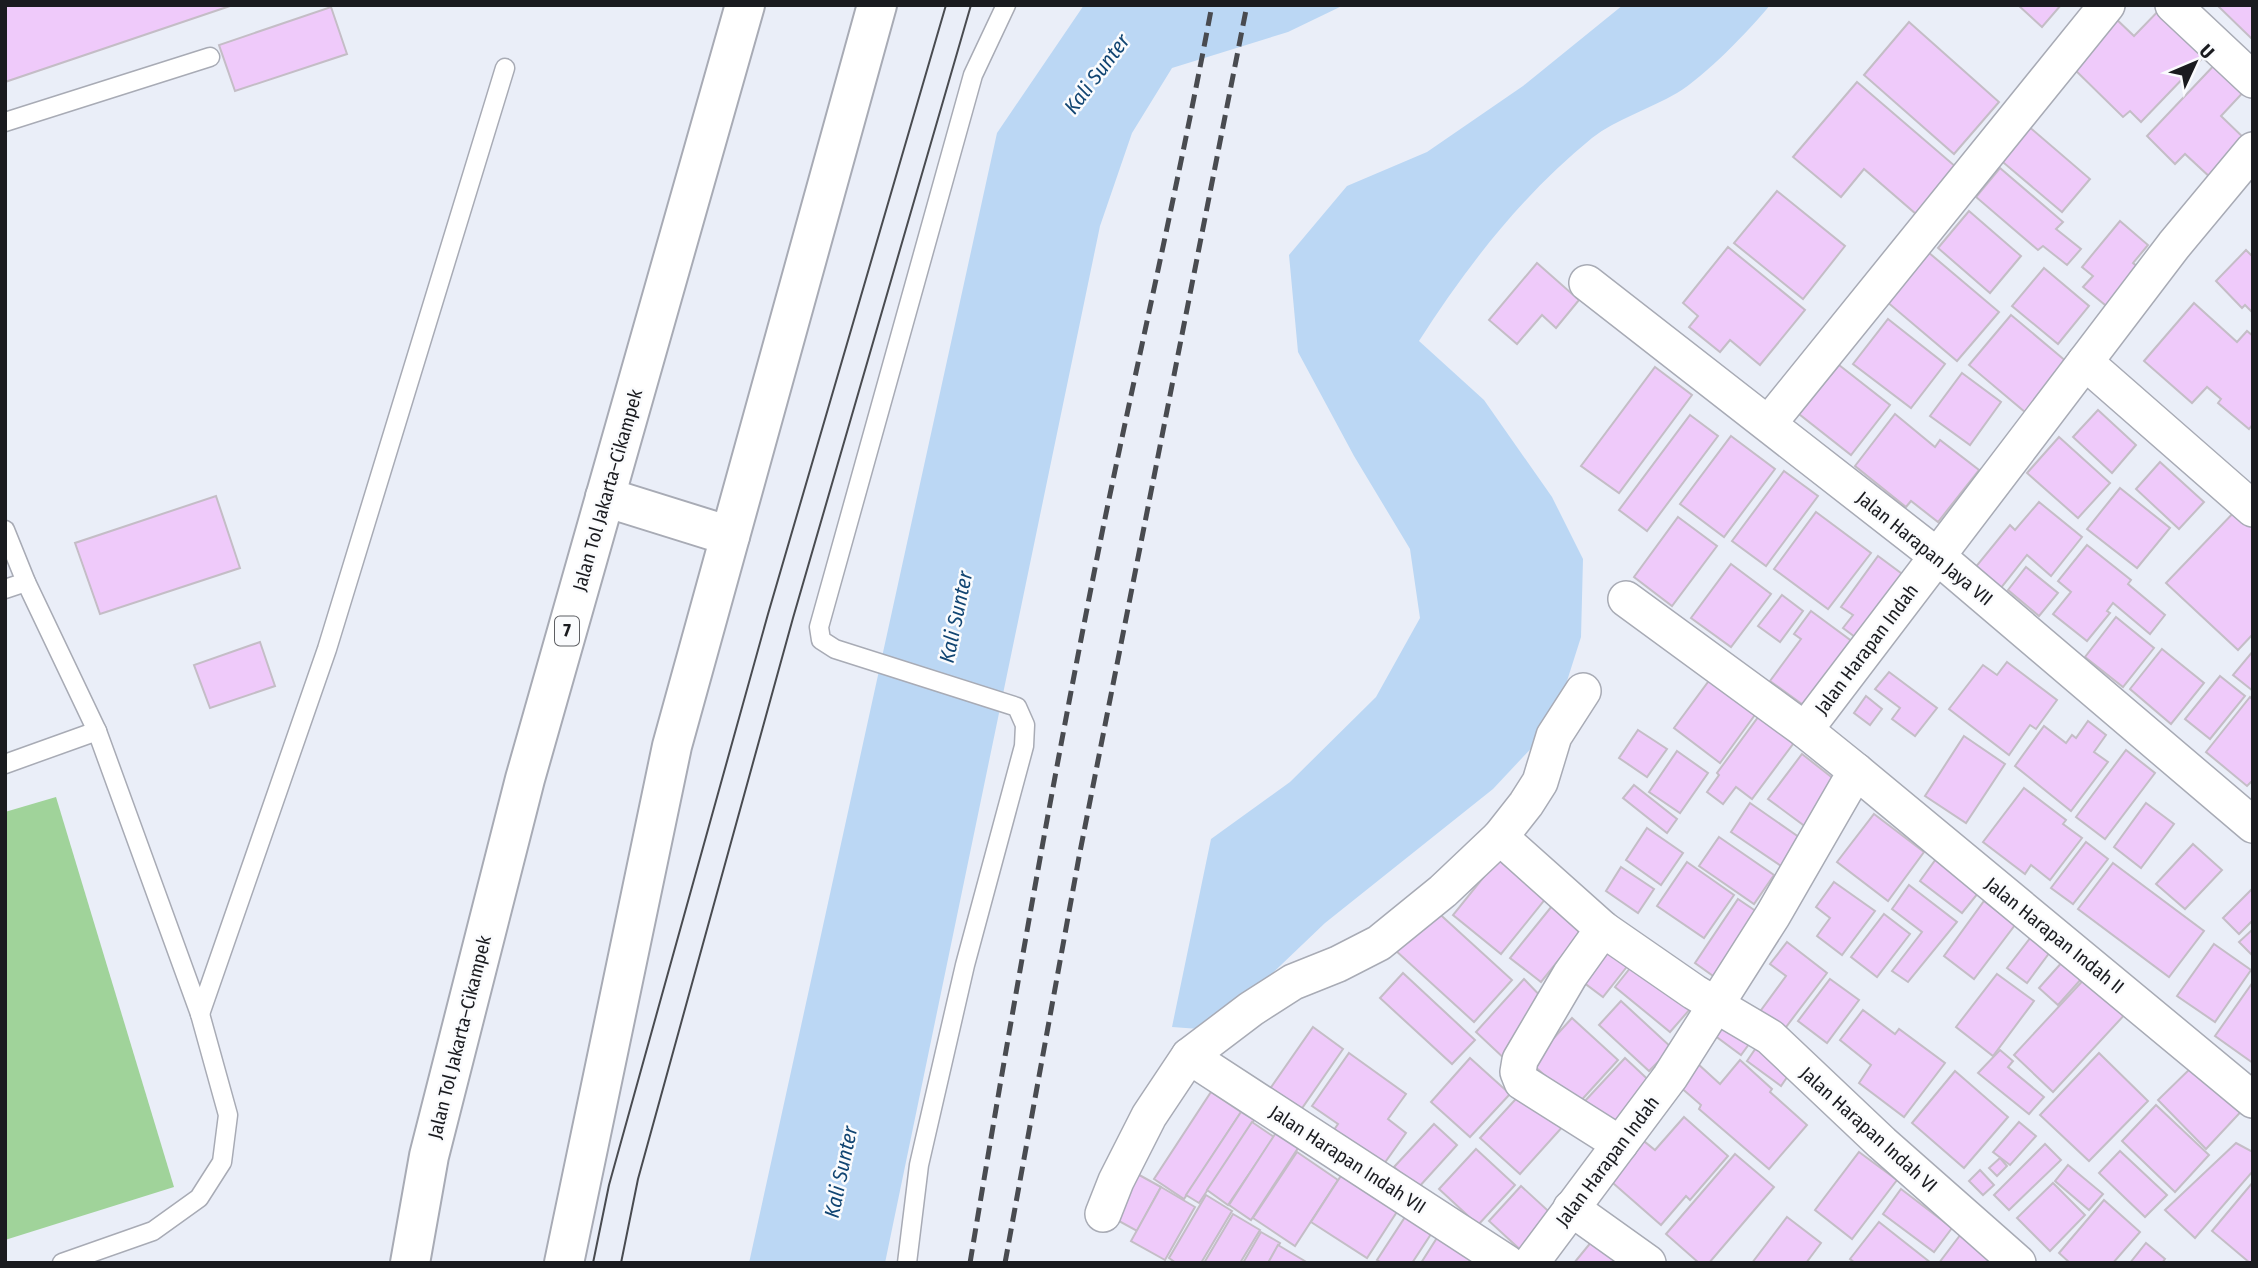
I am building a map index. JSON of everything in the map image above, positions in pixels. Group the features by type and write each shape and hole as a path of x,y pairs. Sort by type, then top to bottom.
{"highway":[{"name":"Jalan Tol Jakarta–Cikampek","path":"410,1263 429,1156 512,832 745,5"},
{"path":"564,1263 672,746 877,5"},
{"path":"605,497 730,536"}],"street":[{"path":"1769,423 2107,5"},
{"path":"2173,5 2253,80"},
{"name":"Jalan Harapan Indah","path":"1531,1263 1670,1077 1773,915 1856,771 1805,730 2174,245 2253,150"},
{"name":"Jalan Harapan Jaya VII","path":"1587,282 1937,556 2253,825"},
{"path":"2085,362 2253,509"},
{"path":"1626,599 1805,730"},
{"path":"1103,1214 1116,1181 1149,1116 1189,1056 1293,982 1338,964 1379,943 1443,891 1500,837 1540,782 1555,736 1583,691"},
{"name":"Jalan Harapan Indah II","path":"1856,771 2253,1100"},
{"name":"Jalan Harapan Indah VI","path":"1500,837 1604,929 1770,1037 1882,1143 2018,1263"},
{"path":"1604,929 1570,975 1520,1060 1518,1072 1522,1082 1620,1144"},
{"name":"Jalan Harapan Indah VII","path":"1189,1056 1507,1263"},
{"path":"1571,1208 1648,1263"}],"lane":[{"path":"907,1263 919,1165 965,965 1024,746 1025,726 1017,707 835,649 821,640 818,627 973,75 1006,5"},
{"path":"5,122 210,57"},
{"path":"200,1014 327,649 505,68"},
{"path":"5,530 26,582 97,731 200,1014 228,1115 222,1162 199,1198 153,1231 62,1263"},
{"path":"5,589 26,582"},
{"path":"5,764 97,731"}],"green space":[{"path":"56,797 174,1187 5,1240 5,812"}],"water":[{"name":"Kali Sunter","path":"1084,5 1344,5 1288,32 1172,68 1132,133 1100,226 885,1263 749,1263 997,133"},
{"path":"1623,5 1770,5 1726,52 1688,86 1601,131 1566,160 1497,233 1456,286 1419,341 1484,400 1552,497 1583,559 1581,637 1553,725 1493,789 1325,923 1213,1030 1172,1027 1211,839 1290,782 1376,697 1420,618 1410,549 1354,456 1298,352 1289,255 1347,186 1427,152 1523,86"}],"building":[{"path":"5,5 233,5 5,82"},
{"path":"2018,5 2061,5 2042,27"},
{"path":"2164,5 2214,46 2141,122 2130,111 2123,117 2069,64 2114,17 2134,36"},
{"path":"2217,5 2253,5 2253,40"},
{"path":"331,7 347,54 235,91 219,45"},
{"path":"1909,22 1999,102 1954,154 1864,75"},
{"path":"2220,59 2249,86 2221,116 2248,142 2212,179 2185,154 2175,164 2147,136"},
{"path":"1857,82 1956,167 1916,214 1864,169 1841,197 1793,157"},
{"path":"2027,125 2090,179 2062,212 1998,158"},
{"path":"2000,168 2063,222 2056,229 2081,249 2067,265 2043,246 2038,250 1976,197"},
{"path":"1777,191 1845,246 1803,299 1734,243"},
{"path":"1969,211 2021,256 1990,293 1938,248"},
{"path":"2120,221 2148,245 2133,263 2148,275 2115,313 2083,287 2093,276 2082,267"},
{"path":"1728,247 1805,310 1760,365 1730,340 1720,352 1689,327 1698,316 1683,303"},
{"path":"2246,250 2253,257 2253,313 2245,305 2242,308 2216,281"},
{"path":"1928,252 1999,312 1957,361 1886,301"},
{"path":"1537,263 1579,300 1556,328 1542,315 1517,344 1489,320"},
{"path":"2044,268 2089,306 2058,344 2012,306"},
{"path":"2194,303 2237,342 2247,331 2253,336 2253,424 2249,429 2218,403 2221,399 2207,387 2192,403 2144,361"},
{"path":"2011,315 2067,362 2025,412 1969,365"},
{"path":"1888,319 1945,364 1911,408 1853,364"},
{"path":"1839,365 1890,405 1851,455 1799,414"},
{"path":"1655,367 1692,395 1619,493 1581,466"},
{"path":"1962,373 2001,402 1970,445 1930,416"},
{"path":"2098,410 2136,445 2112,473 2073,437"},
{"path":"1895,414 1935,447 1940,440 1979,470 1938,522 1911,501 1906,507 1855,466"},
{"path":"1690,415 1718,436 1647,531 1619,510"},
{"path":"1731,436 1775,469 1724,537 1680,504"},
{"path":"2059,437 2110,483 2078,518 2027,473"},
{"path":"2160,462 2204,502 2179,529 2136,489"},
{"path":"1784,471 1818,496 1766,566 1732,541"},
{"path":"2120,488 2170,528 2137,568 2087,529"},
{"path":"216,496 240,568 100,614 75,543"},
{"path":"2039,502 2082,537 2051,576 2027,555 2000,589 1974,569 2010,525 2015,530"},
{"path":"2238,508 2253,523 2253,634 2238,650 2166,583"},
{"path":"1816,512 1871,553 1828,609 1774,569"},
{"path":"1678,517 1717,546 1672,606 1634,577"},
{"path":"2087,545 2131,580 2128,584 2165,615 2150,634 2113,603 2107,611 2110,613 2087,641 2053,614 2071,592 2058,581"},
{"path":"1878,556 1913,582 1863,643 1843,628 1853,615 1841,607"},
{"path":"1731,564 1771,594 1731,647 1691,618"},
{"path":"2026,567 2058,593 2039,616 2008,590"},
{"path":"1782,595 1803,611 1780,642 1758,626"},
{"path":"1811,611 1861,648 1806,707 1770,681 1801,639 1794,634"},
{"path":"2116,617 2154,648 2123,687 2085,657"},
{"path":"260,642 275,686 210,708 194,665"},
{"path":"2162,649 2204,683 2171,724 2130,689"},
{"path":"2253,651 2253,691 2233,675"},
{"path":"2007,662 2057,700 2036,729 2030,725 2009,755 1949,709 1983,665 1997,675"},
{"path":"1889,672 1937,708 1915,736 1892,719 1900,708 1875,689"},
{"path":"2220,676 2245,696 2210,739 2185,719"},
{"path":"1711,678 1757,712 1720,763 1674,728"},
{"path":"1866,696 1882,709 1870,725 1854,713"},
{"path":"2250,697 2253,700 2253,780 2247,786 2206,752"},
{"path":"1767,705 1802,732 1752,799 1736,787 1723,804 1707,792 1719,775 1717,773"},
{"path":"2088,721 2106,735 2094,752 2108,762 2071,811 2015,766 2044,726 2066,743 2072,735 2076,738"},
{"path":"1638,730 1667,749 1647,777 1619,758"},
{"path":"1964,736 2005,764 1966,823 1925,796"},
{"path":"2126,750 2155,773 2105,839 2076,817"},
{"path":"1677,751 1708,773 1680,813 1649,792"},
{"path":"1802,754 1839,783 1806,827 1768,799"},
{"path":"1634,785 1677,819 1667,833 1623,798"},
{"path":"2024,788 2066,820 2063,824 2082,838 2050,880 2031,865 2025,874 1983,842"},
{"path":"1750,803 1806,842 1787,870 1731,832"},
{"path":"2146,803 2174,824 2141,868 2114,847"},
{"path":"1874,814 1924,852 1888,901 1837,862"},
{"path":"1647,828 1683,853 1661,885 1626,860"},
{"path":"1719,837 1774,875 1754,904 1699,866"},
{"path":"2086,842 2108,859 2073,904 2051,888"},
{"path":"2193,844 2222,870 2185,909 2156,884"},
{"path":"1503,853 1551,892 1501,954 1453,915"},
{"path":"1936,859 1979,892 1962,913 1920,881"},
{"path":"1687,862 1734,895 1704,938 1657,906"},
{"path":"2113,863 2204,931 2169,977 2078,909"},
{"path":"1621,867 1654,889 1638,913 1606,891"},
{"path":"1834,882 1875,911 1842,955 1817,936 1830,918 1816,907"},
{"path":"1909,885 1957,922 1908,982 1892,971 1922,932 1892,909"},
{"path":"2253,888 2253,920 2239,934 2223,918"},
{"path":"1738,899 1766,918 1723,983 1695,963"},
{"path":"1556,901 1587,925 1541,982 1510,958"},
{"path":"1984,901 2015,925 1974,979 1944,956"},
{"path":"1433,908 1512,980 1474,1022 1395,950"},
{"path":"1884,914 1910,934 1877,977 1851,957"},
{"path":"2253,929 2253,956 2239,942"},
{"path":"2031,937 2050,952 2027,983 2007,968"},
{"path":"1610,940 1633,959 1603,997 1579,979"},
{"path":"1787,942 1827,973 1780,1035 1756,1017 1786,976 1770,964"},
{"path":"2214,944 2251,970 2215,1022 2177,996"},
{"path":"2072,951 2091,968 2058,1005 2039,988"},
{"path":"1635,962 1691,1008 1670,1032 1615,987"},
{"path":"1403,973 1475,1040 1452,1064 1380,998"},
{"path":"1997,974 2034,1001 1993,1056 1956,1027"},
{"path":"2089,974 2128,1011 2053,1092 2014,1055"},
{"path":"1524,979 1551,1007 1508,1062 1476,1032"},
{"path":"1830,979 1859,1000 1827,1043 1798,1021"},
{"path":"2253,982 2253,1063 2215,1036"},
{"path":"1621,1001 1672,1048 1649,1071 1599,1025"},
{"path":"1863,1010 1895,1034 1899,1029 1945,1063 1904,1117 1859,1083 1871,1065 1840,1040"},
{"path":"1572,1018 1618,1060 1577,1105 1531,1063"},
{"path":"1725,1020 1752,1040 1741,1055 1714,1035"},
{"path":"1313,1027 1343,1049 1298,1114 1267,1093"},
{"path":"1758,1045 1792,1070 1781,1086 1747,1061"},
{"path":"2000,1050 2013,1061 2008,1067 2044,1097 2029,1114 1978,1073"},
{"path":"1349,1053 1406,1094 1388,1119 1406,1133 1376,1175 1327,1140 1338,1124 1312,1106"},
{"path":"2099,1053 2148,1101 2089,1161 2040,1115"},
{"path":"1470,1058 1510,1094 1470,1137 1431,1102"},
{"path":"1625,1058 1656,1087 1616,1131 1584,1102"},
{"path":"2200,1059 2249,1103 2206,1149 2158,1100"},
{"path":"1740,1060 1807,1125 1769,1169 1699,1109 1701,1105 1679,1086 1698,1064 1720,1084"},
{"path":"1955,1071 2008,1117 1964,1168 1912,1123"},
{"path":"1526,1088 1565,1124 1520,1174 1480,1138"},
{"path":"1211,1092 1241,1112 1184,1199 1154,1179"},
{"path":"2156,1105 2209,1155 2175,1192 2122,1141"},
{"path":"1241,1112 1254,1120 1199,1203 1186,1195"},
{"path":"1684,1117 1728,1156 1690,1200 1686,1196 1661,1225 1606,1177 1640,1138 1655,1150"},
{"path":"1252,1122 1274,1137 1228,1205 1207,1190"},
{"path":"2019,1122 2036,1136 2010,1165 1993,1152"},
{"path":"1434,1124 1457,1145 1418,1188 1394,1167"},
{"path":"1279,1128 1302,1142 1251,1220 1229,1205"},
{"path":"2236,1143 2253,1152 2253,1171 2195,1238 2165,1210"},
{"path":"2045,1144 2061,1160 2009,1210 1994,1195"},
{"path":"1476,1149 1515,1185 1478,1225 1439,1189"},
{"path":"2120,1151 2167,1195 2145,1217 2099,1173"},
{"path":"1297,1152 1338,1180 1295,1246 1253,1218"},
{"path":"1859,1152 1897,1180 1852,1239 1815,1210"},
{"path":"1735,1154 1774,1187 1709,1263 1699,1263 1666,1234"},
{"path":"2000,1158 2007,1166 1997,1176 1989,1168"},
{"path":"2068,1165 2103,1194 2089,1210 2055,1181"},
{"path":"1346,1168 1402,1204 1367,1258 1311,1222"},
{"path":"1980,1170 1994,1185 1983,1195 1969,1181"},
{"path":"1132,1171 1161,1187 1137,1231 1108,1215"},
{"path":"2253,1182 2253,1263 2250,1263 2212,1231"},
{"path":"2053,1183 2085,1215 2050,1251 2017,1218"},
{"path":"1521,1186 1557,1219 1525,1254 1489,1221"},
{"path":"1161,1187 1195,1207 1165,1260 1131,1241"},
{"path":"1901,1189 1952,1228 1934,1252 1883,1214"},
{"path":"1206,1195 1232,1211 1201,1263 1176,1263 1169,1258"},
{"path":"2104,1200 2140,1232 2113,1263 2070,1263 2059,1253"},
{"path":"1409,1211 1435,1228 1412,1263 1382,1263 1377,1260"},
{"path":"1233,1214 1260,1230 1240,1263 1204,1263"},
{"path":"1787,1217 1821,1243 1806,1263 1752,1263"},
{"path":"1879,1222 1931,1263 1855,1263 1850,1259"},
{"path":"1442,1230 1492,1263 1421,1263"},
{"path":"1964,1230 1993,1263 1939,1263"},
{"path":"1261,1232 1280,1243 1268,1263 1243,1263"},
{"path":"1592,1241 1618,1263 1574,1263"},
{"path":"2146,1243 2165,1259 2162,1263 2130,1263"},
{"path":"1278,1245 1308,1263 1268,1263"}],"tram line":[{"path":"593,1263 609,1185 768,614 946,5"},
{"path":"621,1263 638,1179 793,618 971,5"}],"railway":[{"path":"970,1263 1085,620 1212,5"},
{"path":"1005,1263 1079,857 1247,5"}]}
